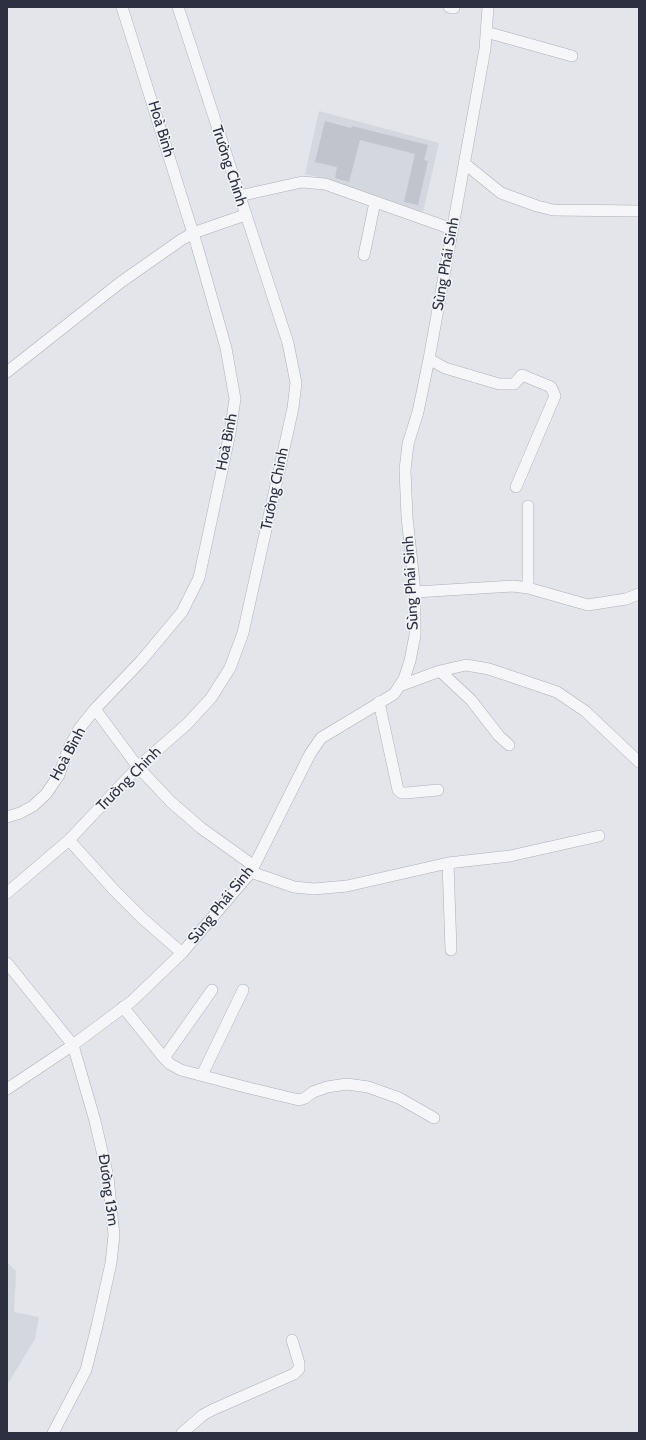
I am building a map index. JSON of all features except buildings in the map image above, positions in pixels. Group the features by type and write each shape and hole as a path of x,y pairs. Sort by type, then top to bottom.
{"street":[{"name":"Hoà Bình","path":"7,817 20,813 33,806 46,794 59,775 69,748 79,729 95,709 141,662 182,612 199,578 230,434 235,399 226,348 193,233 122,7"},
{"name":"Trường Chinh","path":"7,893 69,840 138,768 187,724 211,698 230,668 243,633 293,408 296,383 288,343 178,7"},
{"name":"Sùng Phái Sinh","path":"7,1088 73,1045 123,1007 165,971 182,953 252,869 306,760 321,738 394,694 404,679 410,661 415,636 415,592 407,517 405,470 408,444 418,412 429,359 485,49 488,7"},
{"path":"486,32 572,56"},
{"path":"464,164 501,193 545,208 553,210 639,211"},
{"path":"239,196 302,182 325,184 452,228"},
{"path":"364,255 375,202"},
{"path":"7,372 120,282 181,240 193,233 245,215"},
{"path":"429,359 446,368 500,384 514,384 522,375 551,387 556,396 516,487"},
{"path":"528,506 528,588"},
{"path":"415,592 513,586 528,588 588,605 626,600 639,594"},
{"path":"399,686 440,671 466,665 489,669 557,692 585,711 639,762"},
{"path":"440,671 471,700 499,736 509,745"},
{"path":"379,702 398,790 402,793 438,790"},
{"path":"95,709 138,768 171,802 252,869 294,887 314,889 347,886 448,863 510,856 600,836"},
{"path":"69,840 114,890 142,918 182,953"},
{"path":"448,863 450,950"},
{"name":"Đường 13m","path":"7,963 73,1045 95,1121 106,1170 114,1235 111,1263 86,1370 53,1433"},
{"path":"164,1058 212,990"},
{"path":"202,1075 243,990"},
{"path":"123,1007 164,1058 170,1064 181,1070 245,1088 299,1100 305,1098 313,1092 327,1087 347,1084 368,1087 399,1098 434,1118"},
{"path":"182,1433 203,1415 212,1410 294,1374 299,1369 299,1363 292,1340"}],"shaded area":[{"path":"319,111 439,143 423,212 323,178 305,174"},
{"path":"7,1262 16,1271 14,1312 39,1317 35,1339 7,1385"}]}
